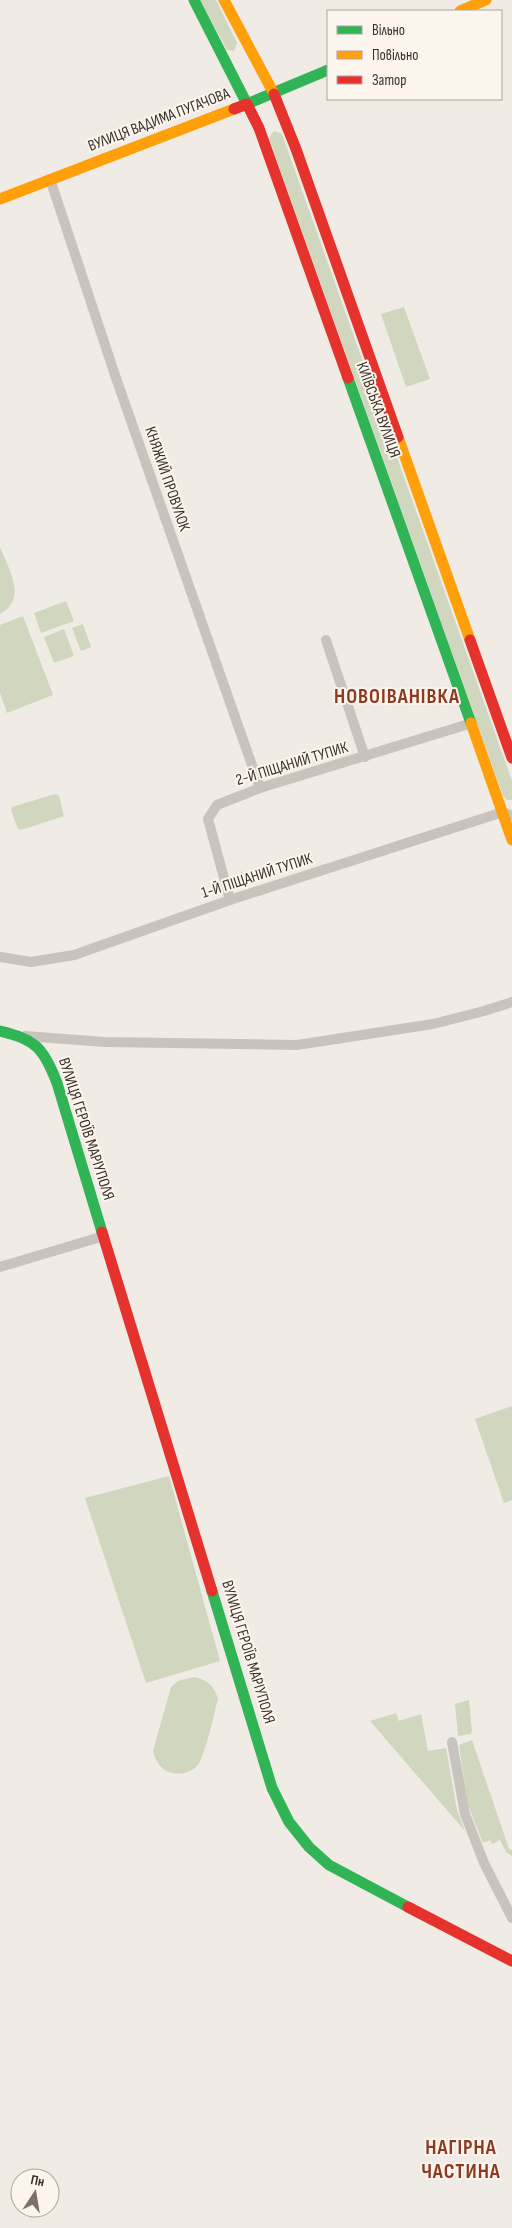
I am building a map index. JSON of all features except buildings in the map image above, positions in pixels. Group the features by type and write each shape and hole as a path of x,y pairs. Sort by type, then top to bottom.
{"main road":[{"name":"КИЇВСЬКА ВУЛИЦЯ","path":"194,0 259,128 472,723 509,812 512,836"},
{"name":"КИЇВСЬКА ВУЛИЦЯ","path":"224,0 274,94 293,141 512,758"},
{"path":"462,10 486,0"},
{"name":"ВУЛИЦЯ ВАДИМА ПУГАЧОВА","path":"0,200 50,179 274,94 327,70"},
{"path":"0,1031 25,1036"},
{"name":"ВУЛИЦЯ ГЕРОЇВ МАРІУПОЛЯ","path":"25,1036 42,1050 50,1063 272,1788 289,1825 312,1851 329,1865 512,1961"}],"street":[{"name":"КНЯЖИЙ ПРОВУЛОК","path":"50,179 124,399 260,788"},
{"path":"326,640 365,757"},
{"name":"2-Й ПІЩАНИЙ ТУПИК","path":"230,900 208,819 216,805 260,788 472,723"},
{"name":"1-Й ПІЩАНИЙ ТУПИК","path":"0,957 42,961 74,955 230,900 509,812"},
{"path":"25,1036 105,1042 296,1045 433,1024 512,1002"},
{"path":"0,1267 104,1236"},
{"path":"452,1742 464,1814 484,1863 512,1918"}],"green space":[{"path":"200,0 216,0 237,43 234,51 227,50"},
{"path":"274,131 282,134 512,781 512,800 507,800 503,796 269,138"},
{"path":"404,307 430,379 406,387 381,314"},
{"path":"0,547 11,574 15,592 8,608 0,614"},
{"path":"66,601 74,621 41,633 34,613"},
{"path":"23,616 53,695 7,713 0,693 0,625"},
{"path":"83,624 91,647 81,651 72,628"},
{"path":"64,629 74,656 54,663 44,637"},
{"path":"55,794 59,796 64,816 21,830 18,829 11,810 12,807"},
{"path":"512,1406 512,1500 504,1503 475,1419"},
{"path":"169,1476 220,1661 146,1683 85,1498"},
{"path":"194,1677 210,1684 215,1690 218,1699 199,1763 194,1769 187,1772 172,1773 164,1770 159,1765 153,1751 171,1687 178,1681"},
{"path":"469,1700 471,1734 458,1736 455,1704"},
{"path":"396,1713 399,1721 421,1714 428,1751 446,1748 457,1810 465,1831 370,1721"},
{"path":"472,1740 509,1849 512,1850 512,1856 506,1852 500,1840 492,1844 490,1840 483,1843 468,1805 459,1745"}],"traffic: fast":[{"path":"194,0 247,104 327,70"},
{"path":"348,378 471,723"},
{"path":"0,1031 30,1042 37,1047 48,1062 57,1083 102,1232"},
{"path":"212,1591 272,1788 289,1822 309,1847 329,1865 408,1907"}],"traffic: slow":[{"path":"224,0 274,94"},
{"path":"462,10 486,0"},
{"path":"0,199 234,109"},
{"path":"398,437 470,640"},
{"path":"471,723 512,840"}],"traffic: jam":[{"path":"274,94 296,149 398,437"},
{"path":"234,109 247,104 259,128 348,378"},
{"path":"470,640 512,758"},
{"path":"102,1232 212,1591"},
{"path":"408,1907 512,1961"}],"district":[{"name":"НОВОІВАНІВКА","path":"397,696"},
{"name":"НАГІРНА ЧАСТИНА","path":"461,2159"}]}
